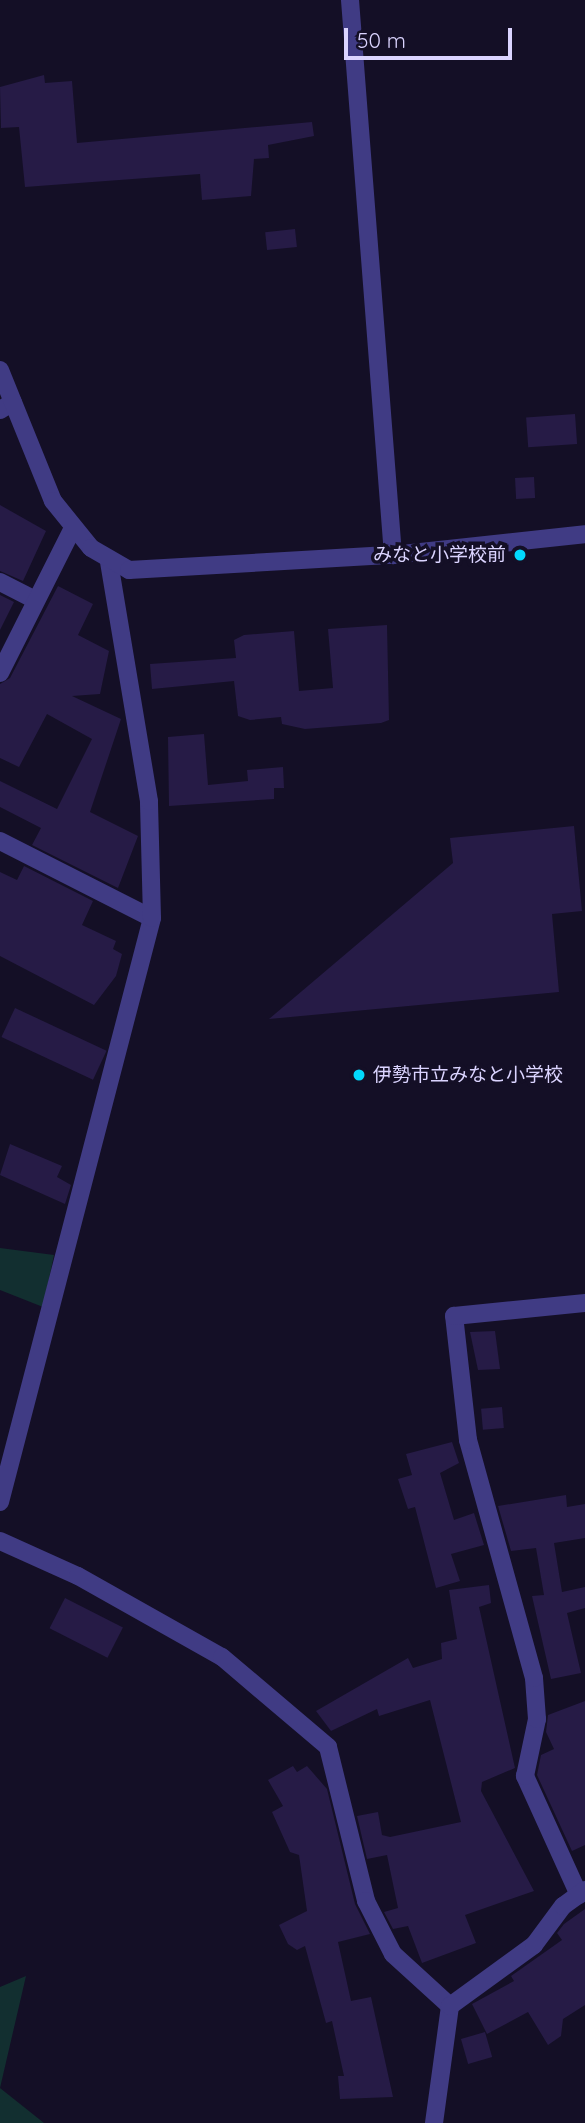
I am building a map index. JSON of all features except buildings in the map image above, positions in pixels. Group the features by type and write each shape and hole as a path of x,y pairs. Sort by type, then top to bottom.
{"street":[{"path":"349,0 393,555"},
{"path":"0,370 6,406 53,502 73,528 109,563 148,574 393,555 585,534"},
{"path":"0,673 34,599 73,528"},
{"path":"0,1502 152,918 149,801 109,563"},
{"path":"0,582 34,599"},
{"path":"0,841 152,918"},
{"path":"434,2123 450,2006 534,1945 582,1893 525,1776 537,1719 534,1678 468,1440 454,1316 585,1303"},
{"path":"0,1541 78,1576 222,1657 328,1747 366,1901 393,1954 450,2006"}],"green space":[{"path":"0,1248 54,1255 43,1307 0,1290"},
{"path":"26,1976 0,2088 0,1987"},
{"path":"0,2088 44,2123 0,2123"}],"place":[{"name":"みなと小学校前","path":"520,555"},
{"name":"伊勢市立みなと小学校","path":"359,1075"}]}
